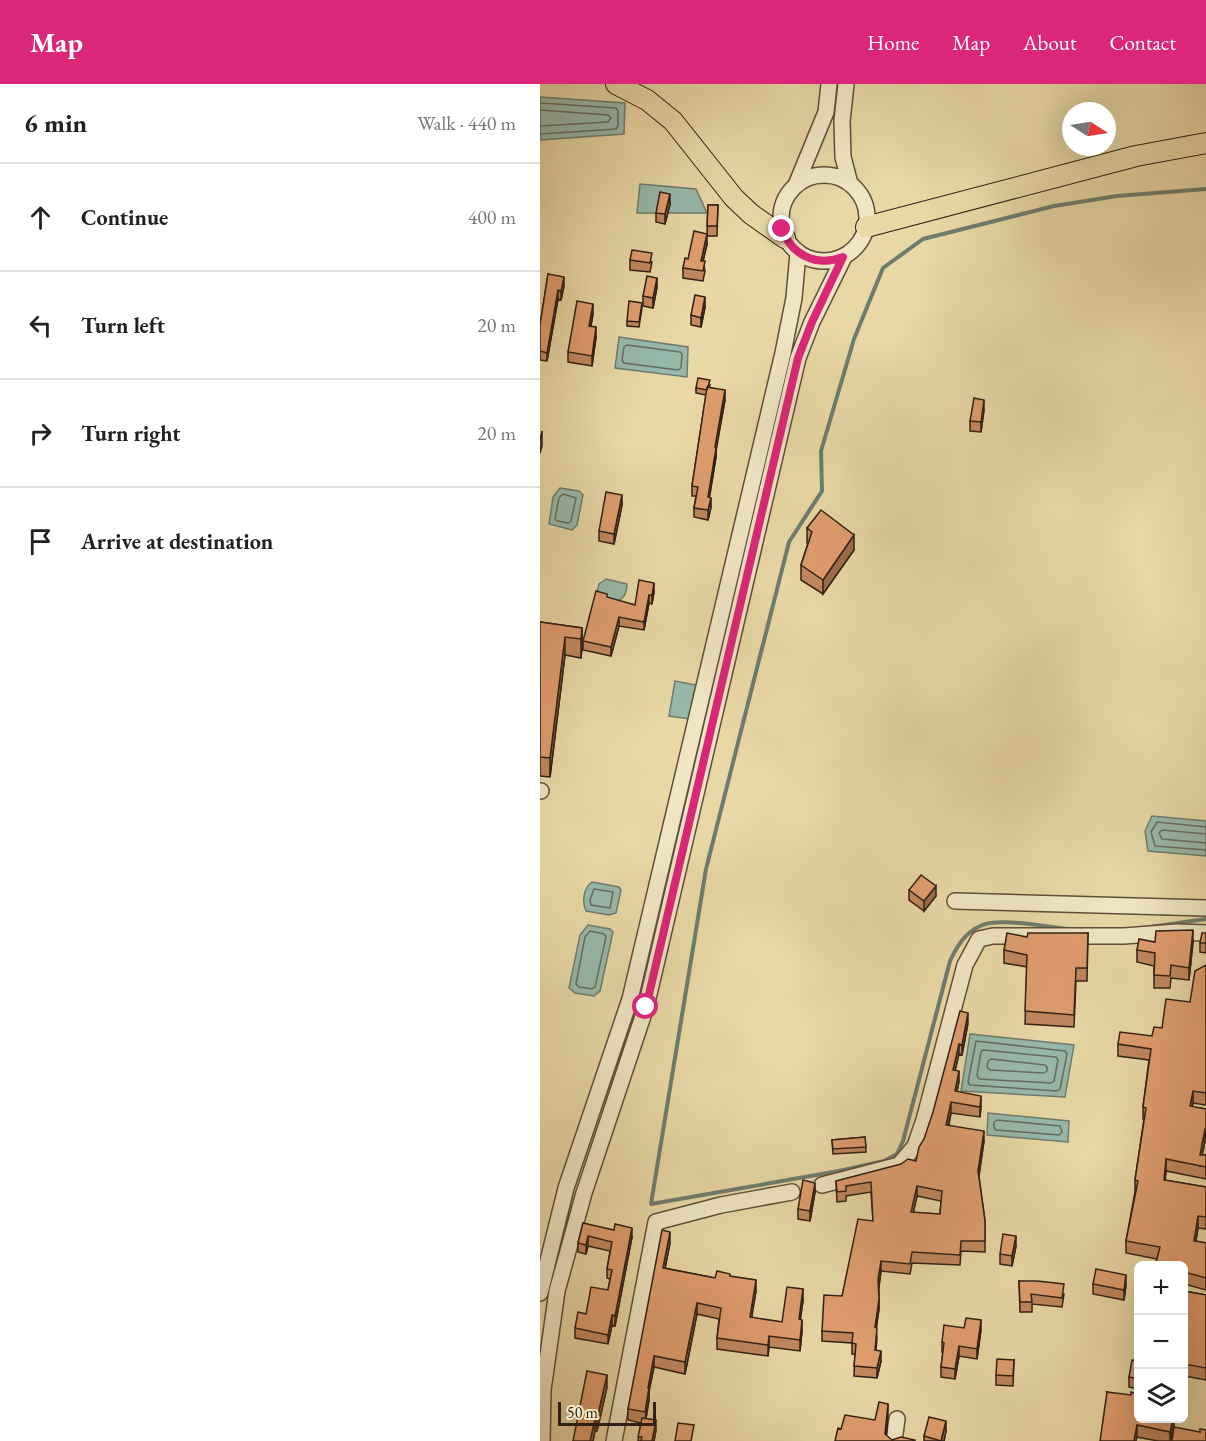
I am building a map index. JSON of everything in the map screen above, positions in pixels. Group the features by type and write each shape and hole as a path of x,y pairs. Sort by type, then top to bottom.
{"main road":[{"path":"616,84 647,100 673,121 734,198 792,246"},
{"path":"866,227 1136,156 1206,143"}],"street":[{"path":"540,1293 566,1188 630,999 783,353 794,298 792,246 781,220 782,210 784,201 796,185 826,112 829,84"},
{"path":"846,84 842,121 843,157 850,184"},
{"path":"542,1441 543,1390 557,1291 584,1193 646,1007 798,358 812,322 843,257 858,244 866,227 867,217 862,198 850,184 832,176 823,175 804,180 796,185"},
{"path":"792,246 806,258 825,262 843,257"},
{"path":"955,901 1206,908"},
{"path":"822,1185 899,1165 915,1146 965,964 979,939 993,936 1124,936 1177,932 1206,933"},
{"path":"614,1441 656,1222 721,1205 792,1192"},
{"path":"894,1441 897,1419"}],"water":[{"path":"540,97 625,103 624,134 540,140"},
{"path":"640,184 696,189 707,213 637,213"},
{"path":"619,337 688,347 687,377 615,368"},
{"path":"560,488 579,491 583,495 577,525 572,530 549,524 553,497"},
{"path":"606,579 627,584 624,596 612,601 597,592 599,584"},
{"path":"675,681 696,685 690,719 669,716"},
{"path":"1152,816 1206,821 1206,856 1148,851 1145,831"},
{"path":"592,882 619,887 621,890 616,913 609,915 586,911 584,895"},
{"path":"588,925 610,929 613,932 600,991 594,996 575,993 569,988 580,935"},
{"path":"970,1034 1074,1045 1065,1097 961,1091"},
{"path":"988,1113 1069,1121 1068,1142 987,1135"}],"building":[{"path":"660,192 670,194 665,214 656,213"},
{"path":"708,205 718,205 717,226 707,226"},
{"path":"694,231 707,234 701,261 705,261 703,271 683,268 685,258 688,259"},
{"path":"632,250 652,253 650,263 630,260"},
{"path":"548,274 564,277 561,291 558,290 547,353 540,351 540,325"},
{"path":"647,276 657,278 653,298 643,296"},
{"path":"695,295 705,297 701,318 691,315"},
{"path":"577,301 593,304 589,326 596,327 592,356 568,352"},
{"path":"629,301 642,303 639,322 627,321"},
{"path":"698,378 710,380 707,390 696,388"},
{"path":"707,387 725,390 715,447 708,510 694,508 698,487 692,486"},
{"path":"974,398 984,400 981,422 970,421"},
{"path":"606,492 622,495 614,534 599,531"},
{"path":"821,510 854,535 823,580 801,565 812,532 807,528"},
{"path":"639,580 654,583 652,595 649,595 644,622 619,617 611,647 583,641 596,591 607,594 607,597 635,605"},
{"path":"540,622 582,628 581,639 565,637 550,758 540,757"},
{"path":"921,875 936,886 924,901 909,890"},
{"path":"1193,930 1189,968 1171,965 1170,976 1154,975 1155,953 1137,950 1139,939 1155,942 1156,931"},
{"path":"1007,933 1027,937 1028,933 1088,933 1087,968 1076,968 1074,1015 1025,1011 1027,955 1004,950"},
{"path":"1202,933 1206,933 1206,943 1200,943"},
{"path":"1206,965 1206,1093 1193,1091 1190,1106 1206,1109 1206,1129 1200,1155 1206,1155 1206,1167 1166,1159 1164,1180 1206,1187 1206,1217 1198,1216 1194,1241 1206,1243 1206,1278 1188,1273 1188,1261 1156,1261 1160,1247 1126,1241 1138,1181 1135,1180 1146,1108 1143,1107 1151,1049 1118,1044 1120,1032 1152,1036 1154,1027 1162,1028 1166,999 1190,1002 1195,971"},
{"path":"960,1011 968,1013 962,1045 959,1044 953,1070 959,1071 955,1091 981,1096 980,1107 951,1102 946,1125 984,1131 978,1171 985,1221 985,1241 961,1241 960,1255 912,1252 910,1264 881,1261 875,1327 877,1328 875,1350 881,1351 877,1368 854,1366 856,1344 852,1343 853,1333 822,1331 824,1295 842,1296 858,1219 873,1221 871,1182 846,1186 846,1191 837,1192 836,1181 901,1164 908,1159 916,1161 933,1112","holes":["917,1186 942,1191 940,1214 911,1212"]},
{"path":"865,1137 866,1147 833,1149 832,1140"},
{"path":"803,1180 815,1183 810,1211 798,1209"},
{"path":"583,1223 614,1230 615,1224 632,1228 615,1316 612,1315 608,1335 575,1328 578,1312 586,1314 591,1287 608,1290 612,1270 607,1269 612,1242 588,1236 586,1245 578,1243"},
{"path":"662,1230 670,1232 663,1268 715,1278 717,1271 730,1274 730,1276 756,1280 750,1317 782,1322 787,1287 803,1289 799,1319 802,1320 800,1340 769,1336 768,1345 717,1338 721,1308 697,1303 685,1362 654,1356 645,1412 628,1409"},
{"path":"1003,1234 1016,1236 1012,1256 1000,1254"},
{"path":"1096,1269 1126,1275 1124,1290 1093,1284"},
{"path":"1019,1281 1064,1284 1062,1298 1031,1294 1032,1302 1020,1302"},
{"path":"1188,1292 1206,1295 1206,1368 1188,1365"},
{"path":"966,1318 981,1320 977,1349 959,1346 955,1369 941,1367 944,1325 964,1328"},
{"path":"997,1359 1014,1360 1013,1376 996,1375"},
{"path":"1132,1360 1134,1360 1134,1378 1129,1377"},
{"path":"587,1371 607,1375 590,1441 573,1441"},
{"path":"1107,1392 1131,1395 1131,1392 1134,1393 1134,1423 1172,1423 1170,1432 1137,1425 1134,1441 1100,1441"},
{"path":"879,1402 888,1404 885,1434 892,1440 901,1437 915,1441 835,1441 838,1428 841,1429 845,1415 875,1420"},
{"path":"929,1417 946,1421 941,1441 924,1436"},
{"path":"642,1418 656,1420 652,1441 641,1441 642,1437 638,1437"},
{"path":"678,1423 694,1425 691,1441 675,1441"},
{"path":"1174,1427 1200,1432 1200,1429 1206,1430 1206,1441 1172,1441"}],"waterway":[{"path":"1068,929 1010,922 988,923 970,932 962,940 950,961 903,1141 897,1154 884,1161 839,1171 651,1204 706,869 789,542 822,491 821,451 854,339 883,268 923,239 1054,206 1117,196 1206,189"},
{"path":"1150,927 1206,919"}],"route":[{"path":"646,1007 798,358 812,322 843,257 825,262 806,258 791,246 782,229"}]}
